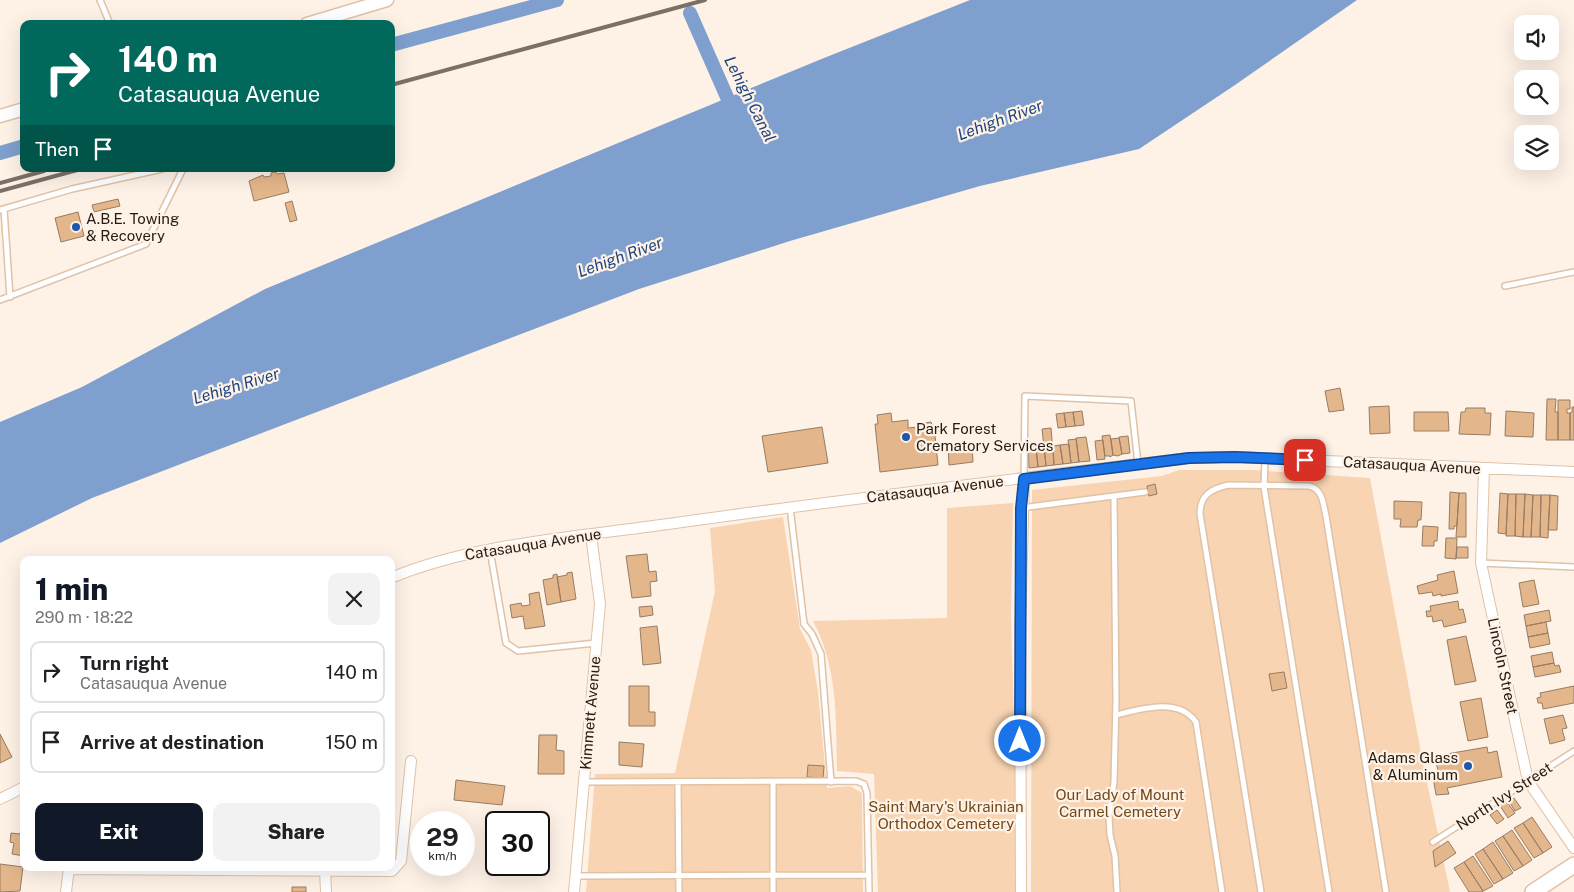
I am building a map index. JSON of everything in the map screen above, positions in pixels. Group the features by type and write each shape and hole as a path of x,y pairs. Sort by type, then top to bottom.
{"main road":[{"path":"1533,892 1574,865"}],"street":[{"path":"320,20 387,0"},
{"path":"0,116 20,110"},
{"name":"Catasauqua Avenue","path":"395,577 439,561 490,550 790,506 1189,458 1265,458 1574,472"},
{"name":"Lincoln Street","path":"1484,469 1481,563 1528,781 1574,848"},
{"path":"1020,892 1021,508 1024,479"},
{"name":"Kimmett Avenue","path":"574,892 600,604 592,535"},
{"path":"395,868 401,861 411,761"},
{"path":"0,799 20,789"},
{"path":"66,892 69,871"},
{"path":"325,871 326,892"},
{"path":"358,871 393,871"}],"lane":[{"path":"100,0 108,20"},
{"path":"10,297 2,210 72,189 148,172"},
{"path":"0,300 146,244 182,172"},
{"path":"1505,286 1574,272"},
{"path":"1024,479 1025,396 1131,402 1138,464"},
{"path":"1265,458 1264,487 1329,892"},
{"path":"1261,892 1200,514 1200,505 1205,495 1216,488 1228,484 1264,487 1308,486 1314,487 1321,494 1386,892"},
{"path":"1021,508 1145,492"},
{"path":"1114,496 1116,715 1114,782 1109,815 1110,835 1115,856 1117,892"},
{"path":"790,506 804,624 812,634 821,654 831,782"},
{"path":"490,550 506,644 510,648 518,651 596,643"},
{"path":"1481,563 1574,566"},
{"path":"1116,715 1142,708 1168,707 1190,714 1196,722 1222,892"},
{"name":"North Ivy Street","path":"1433,842 1574,751"},
{"path":"584,782 856,781 864,784 867,793 869,892"},
{"path":"678,782 679,892"},
{"path":"772,782 773,892"},
{"path":"576,876 869,875"}],"green space":[{"name":"Our Lady of Mount Carmel Cemetery","path":"1179,470 1252,470 1370,478 1421,753 1450,892 1031,892 1032,490 1162,476"},
{"name":"Saint Mary's Ukrainian Orthodox Cemetery","path":"1013,503 1011,616 1018,855 1015,892 878,892 874,774 837,771 836,713 831,675 821,639 813,621 947,618 947,508"},
{"path":"783,517 800,629 811,650 818,692 827,788 850,786 862,793 863,892 586,892 595,774 675,773 715,591 710,528"}],"water":[{"name":"Lehigh River","path":"970,0 1357,0 1139,149 980,186 790,241 639,289 92,498 0,543 0,422 82,387 265,289 824,58"}],"building":[{"path":"276,172 277,174 284,173 289,192 254,201 249,181 263,175 264,177 271,176 271,173"},
{"path":"118,199 120,206 94,212 92,205"},
{"path":"292,201 297,220 290,222 285,203"},
{"path":"78,212 84,236 61,242 55,218"},
{"path":"1340,388 1344,410 1329,412 1325,391"},
{"path":"1547,399 1556,399 1555,412 1558,412 1558,440 1546,440"},
{"path":"1558,400 1570,400 1570,409 1567,409 1567,413 1570,413 1570,440 1558,440"},
{"path":"1389,406 1390,433 1370,434 1369,407"},
{"path":"1572,407 1574,407 1574,440 1570,440 1570,413 1572,412"},
{"path":"1466,408 1485,408 1485,413 1491,413 1490,435 1459,434 1461,412 1465,412"},
{"path":"1082,411 1084,425 1075,426 1073,412"},
{"path":"1506,411 1534,413 1533,437 1505,436"},
{"path":"1073,412 1075,426 1066,427 1064,413"},
{"path":"1414,412 1448,412 1449,431 1414,431"},
{"name":"Park Forest Crematory Services","path":"891,413 892,422 908,420 908,428 918,427 917,424 931,422 934,425 938,465 880,472 875,424 878,424 877,415"},
{"path":"1064,413 1066,427 1058,428 1056,414"},
{"path":"822,427 828,463 768,472 762,436"},
{"path":"1051,428 1054,465 1046,466 1042,429"},
{"path":"1110,435 1113,455 1110,457 1105,456 1102,436"},
{"path":"1128,436 1130,453 1122,454 1119,437"},
{"path":"1086,437 1090,461 1079,462 1076,438"},
{"path":"1119,438 1122,454 1118,456 1113,455 1111,439"},
{"path":"1076,439 1079,462 1071,463 1068,440"},
{"path":"1103,440 1105,459 1097,460 1095,441"},
{"path":"1035,442 1038,467 1029,468 1028,443"},
{"path":"972,443 973,462 949,465 948,445"},
{"path":"1069,444 1071,463 1063,464 1060,445"},
{"path":"1060,445 1063,464 1054,465 1053,446"},
{"path":"1044,446 1046,466 1038,467 1036,447"},
{"path":"1155,484 1157,494 1149,496 1147,486"},
{"path":"1450,492 1459,493 1457,526 1454,526 1454,529 1449,529"},
{"path":"1459,493 1466,493 1466,537 1456,537"},
{"path":"1500,493 1508,494 1506,534 1498,533"},
{"path":"1508,494 1516,494 1515,536 1506,536"},
{"path":"1516,494 1525,494 1523,537 1515,536"},
{"path":"1525,494 1533,495 1531,537 1523,537"},
{"path":"1533,495 1541,495 1540,537 1531,537"},
{"path":"1541,495 1550,495 1548,538 1540,537"},
{"path":"1550,495 1558,496 1557,530 1548,530"},
{"path":"1394,501 1422,502 1421,520 1418,520 1417,527 1400,527 1401,519 1394,519"},
{"path":"1423,526 1438,527 1437,541 1434,541 1434,546 1422,546"},
{"path":"1446,538 1457,538 1456,559 1445,558"},
{"path":"1457,547 1468,547 1468,558 1456,558"},
{"path":"647,554 649,572 656,571 657,581 650,582 651,596 632,598 626,556"},
{"path":"1454,571 1458,593 1441,596 1441,594 1433,596 1432,592 1419,594 1417,586 1438,580 1437,575"},
{"path":"572,572 576,599 561,602 557,577"},
{"path":"557,574 561,602 547,605 543,580 553,578 553,575"},
{"path":"1534,580 1539,604 1523,607 1519,583"},
{"path":"539,592 545,626 525,629 523,616 512,618 510,605 521,603 522,606 530,605 529,594"},
{"path":"1458,601 1459,610 1463,609 1466,622 1444,627 1442,620 1433,622 1432,616 1427,617 1426,611 1431,611 1430,606"},
{"path":"652,606 653,615 640,617 639,607"},
{"path":"1549,610 1551,621 1526,626 1524,615"},
{"path":"1546,622 1548,633 1528,637 1526,626"},
{"path":"657,626 661,663 643,665 640,628"},
{"path":"1548,633 1550,644 1530,648 1528,637"},
{"path":"1466,636 1476,681 1455,685 1447,640"},
{"path":"1552,652 1554,663 1533,667 1531,656"},
{"path":"1554,663 1555,666 1559,665 1561,672 1535,677 1533,667"},
{"path":"1284,672 1287,688 1272,691 1269,674"},
{"path":"629,686 649,686 649,712 655,712 655,726 629,726"},
{"path":"1574,686 1574,703 1543,709 1542,703 1538,703 1537,698 1541,697 1540,693"},
{"path":"1481,698 1488,737 1468,741 1460,702"},
{"path":"1563,715 1567,728 1562,729 1565,740 1550,744 1544,719"},
{"path":"0,734 12,757 0,763"},
{"path":"539,735 557,735 556,750 564,751 564,774 538,774"},
{"path":"619,742 644,744 642,767 619,765"},
{"name":"Adams Glass & Aluminum","path":"1487,747 1488,753 1497,751 1502,777 1447,788 1449,794 1436,795 1433,777 1439,776 1435,756"},
{"path":"808,765 824,766 823,778 807,777"},
{"path":"456,780 505,786 502,805 454,800"},
{"path":"1514,798 1521,808 1515,811 1509,801"},
{"path":"1507,802 1515,813 1508,818 1500,806"},
{"path":"1497,810 1504,819 1497,824 1490,815"},
{"path":"1532,817 1552,847 1543,853 1523,823"},
{"path":"1523,823 1543,853 1534,858 1514,828"},
{"path":"1512,830 1532,860 1523,866 1503,836"},
{"path":"11,833 20,834 20,855 12,854 14,843 10,842"},
{"path":"1503,836 1523,866 1514,871 1495,841"},
{"path":"1448,841 1456,853 1435,867 1433,851"},
{"path":"1493,842 1513,873 1503,879 1483,849"},
{"path":"1483,849 1503,879 1494,884 1475,854"},
{"path":"1473,856 1493,886 1483,891 1464,862"},
{"path":"1464,862 1482,892 1469,892 1454,868"},
{"path":"0,864 20,867 20,871 22,871 20,891 0,892"},
{"path":"292,887 306,887 306,892 292,892"}],"waterway":[{"name":"Lehigh Canal","path":"395,44 557,0"},
{"name":"Lehigh Canal","path":"690,13 734,113"},
{"name":"Lehigh Canal","path":"0,153 20,147"}],"railway":[{"path":"395,84 705,0"},
{"path":"0,183 40,172"},
{"path":"0,191 70,172"}],"place":[{"name":"A.B.E. Towing & Recovery","path":"76,227"},
{"name":"Park Forest Crematory Services","path":"906,437"},
{"name":"Adams Glass & Aluminum","path":"1468,766"}],"route":[{"path":"1020,741 1021,508 1024,479 1189,458 1235,457 1305,460"}]}
